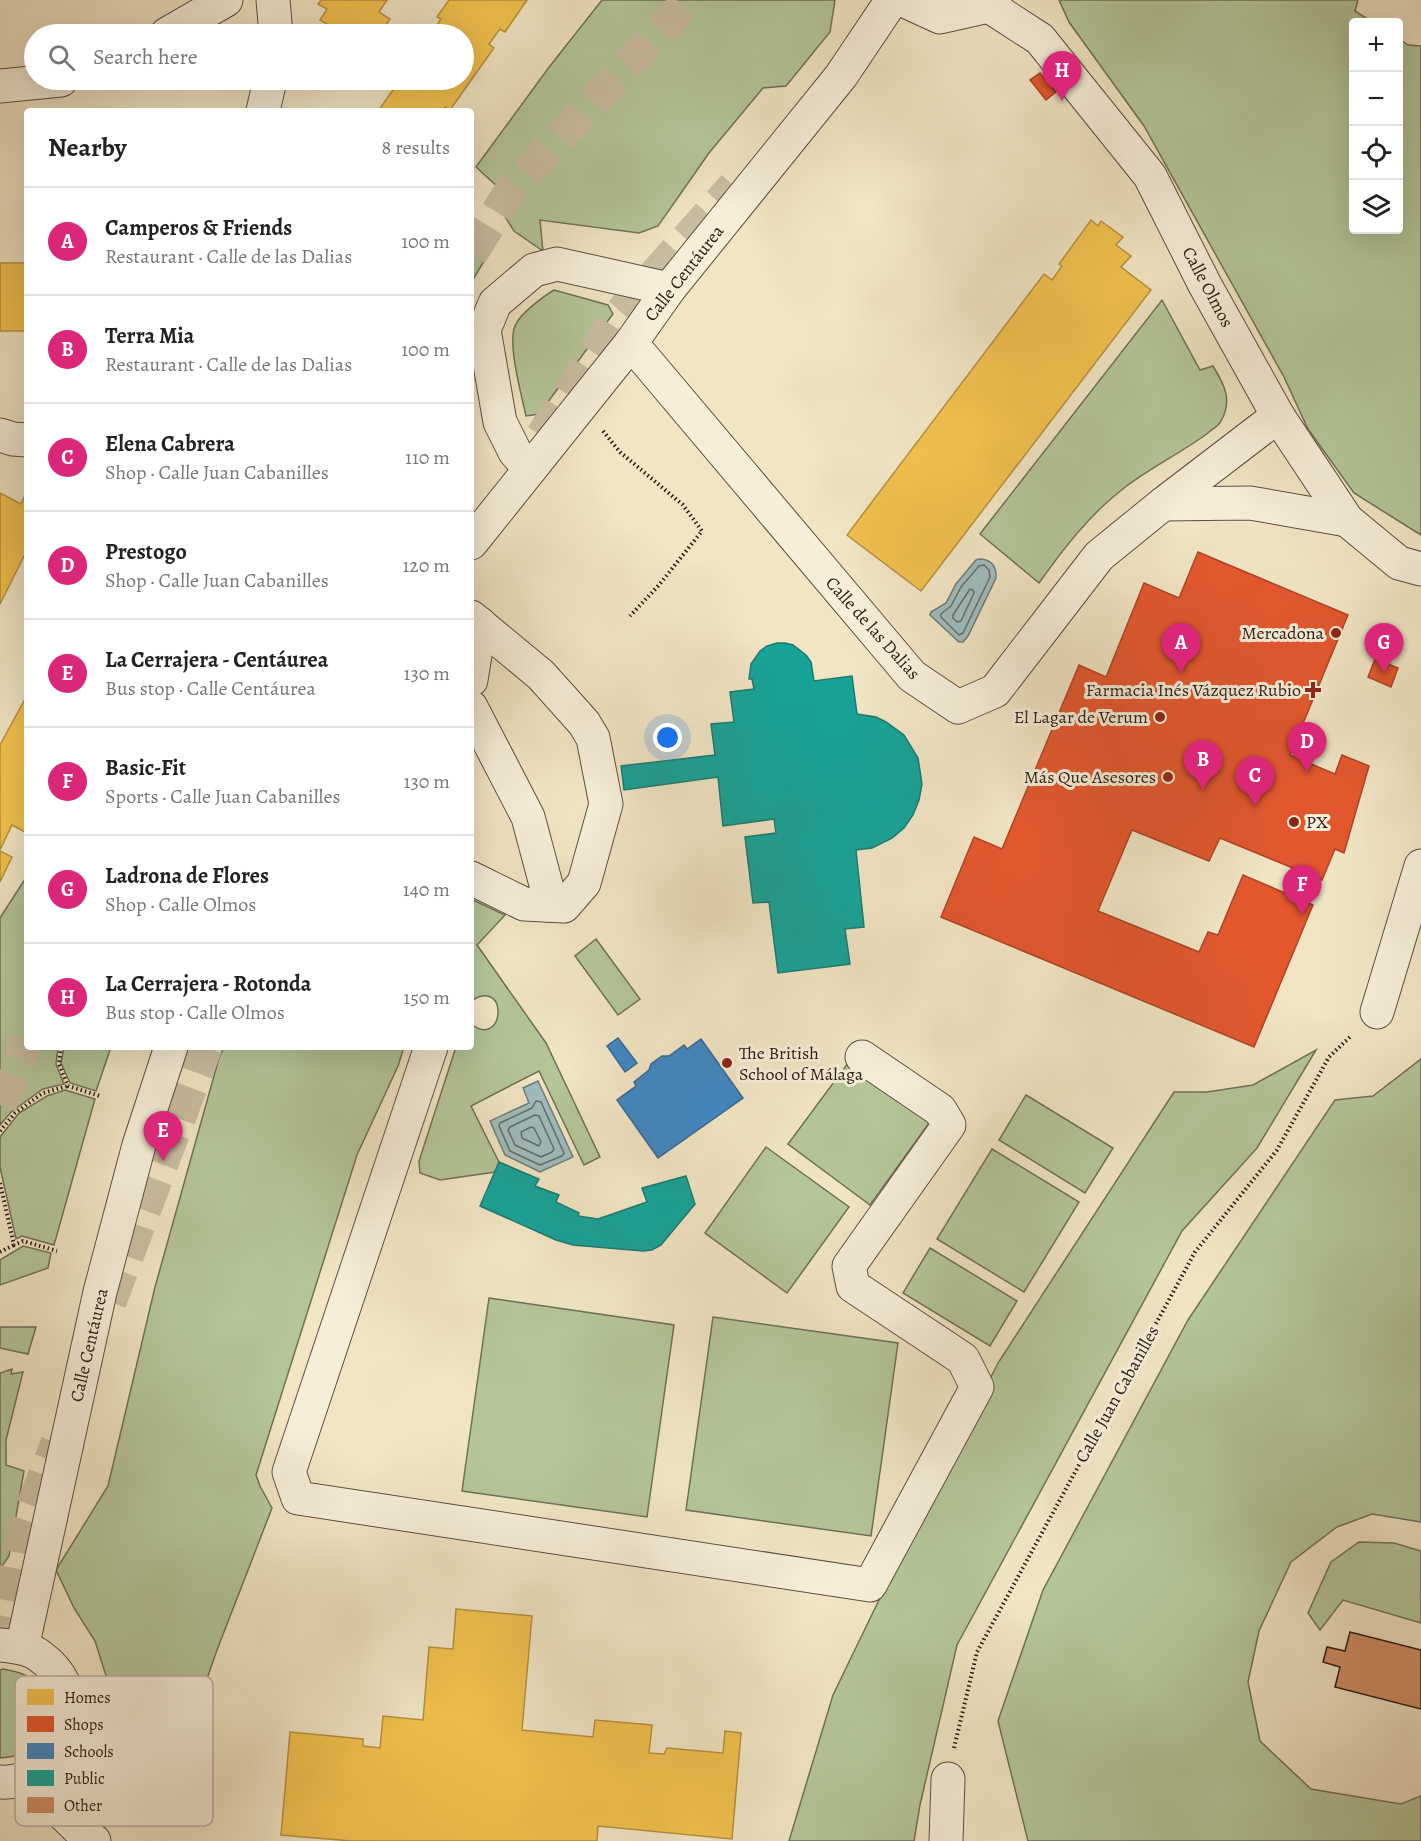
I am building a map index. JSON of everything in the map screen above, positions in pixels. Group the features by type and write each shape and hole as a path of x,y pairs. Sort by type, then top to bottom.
{"street":[{"path":"184,24 226,0"},
{"path":"273,0 275,24"},
{"name":"Calle Centáurea","path":"474,539 631,343 669,289 841,76 892,0"},
{"path":"903,0 940,17 992,3"},
{"name":"Calle Olmos","path":"992,3 1040,39 1150,176 1205,285 1278,416 1347,520 1400,563 1421,569"},
{"path":"0,86 24,84"},
{"path":"264,108 268,90"},
{"path":"530,469 516,452 500,422 484,330 495,303 534,270 557,264 669,289"},
{"name":"Calle de las Dalias","path":"631,343 912,676 958,707 995,691 1099,556 1162,504 1278,416"},
{"path":"0,435 24,440"},
{"path":"1162,504 1250,503 1347,520"},
{"path":"474,879 524,904 564,906 584,883 606,804 593,738 584,723 541,675 475,621"},
{"path":"474,713 528,817 548,892 547,905"},
{"path":"1377,1012 1421,866"},
{"name":"Calle Centáurea","path":"11,1646 138,1145 170,1050"},
{"path":"430,1050 289,1472 298,1498 870,1585 977,1387 963,1359 853,1286 849,1266 949,1125 940,1110 862,1057"},
{"path":"11,1646 40,1655 60,1676"},
{"path":"946,1841 950,1767"},
{"path":"72,1826 94,1841"}],"path":[{"path":"582,404 620,452 683,505 702,531 666,577 630,616"},
{"path":"61,1050 59,1064 68,1086"},
{"name":"Calle Juan Cabanilles","path":"950,1767 977,1652 1196,1252 1277,1150 1329,1057"},
{"path":"0,1131 15,1113 44,1093 68,1086 100,1096"},
{"path":"0,1183 14,1245"},
{"path":"0,1252 23,1241 57,1251"}],"green space":[{"path":"602,0 835,0 830,32 786,86 763,88 709,153 658,226 639,233 540,220 543,251 514,231 504,215 514,202 476,167"},
{"path":"1059,0 1358,0 1355,11 1366,18 1349,18 1349,234 1403,234 1403,42 1408,45 1421,46 1421,535 1354,493 1308,429 1284,377 1144,126 1069,22"},
{"path":"474,228 490,251 474,278"},
{"path":"554,290 608,305 613,314 539,414 526,416 516,369 513,332 523,315"},
{"path":"1162,300 1200,370 1213,366 1217,373 1226,392 1225,413 1219,424 1208,433 1112,498 1078,532 1039,583 980,534"},
{"path":"24,881 24,1050 58,1050 56,1064 64,1084 43,1089 11,1112 0,1125 0,918"},
{"path":"474,900 505,915 477,945 546,1043 600,1157 584,1165 539,1071 471,1106 499,1162 495,1172 440,1180 420,1173 419,1161 455,1050 474,1050 474,1025 482,1029 491,1028 496,1022 497,1004 492,998 483,996 474,1000"},
{"path":"596,939 640,999 618,1015 575,956"},
{"path":"63,1050 110,1050 96,1091 70,1083 61,1063"},
{"path":"223,1050 403,1050 357,1155 256,1475 272,1508 208,1676 106,1676 95,1641 74,1608 56,1570 108,1486 155,1287"},
{"path":"1316,1050 1257,1148 1182,1231 957,1645 920,1805 914,1841 789,1841 833,1695 998,1363 1174,1092 1207,1092 1253,1085"},
{"path":"851,1059 932,1119 870,1205 788,1144"},
{"path":"1421,1059 1421,1522 1372,1514 1337,1527 1291,1562 1259,1631 1248,1682 1260,1741 1311,1789 1401,1804 1421,1796 1421,1841 1028,1841 998,1721 1043,1590 1188,1320 1335,1100 1373,1096"},
{"path":"65,1090 95,1099 54,1245 22,1236 16,1239 0,1167 0,1137 19,1113 47,1096"},
{"path":"1026,1095 1113,1148 1085,1193 999,1140"},
{"path":"766,1147 849,1207 787,1293 705,1233"},
{"path":"992,1149 1079,1202 1024,1292 937,1239"},
{"path":"23,1246 51,1253 48,1268 0,1285 0,1260"},
{"path":"930,1248 1017,1301 990,1346 903,1293"},
{"path":"489,1298 674,1325 647,1517 462,1491"},
{"path":"713,1317 898,1343 871,1536 686,1510"},
{"path":"0,1327 36,1327 28,1354 0,1348"},
{"path":"12,1369 11,1374 23,1372 6,1440 6,1465 24,1471 9,1556 0,1569 0,1373"},
{"path":"1359,1542 1394,1543 1421,1551 1421,1623 1343,1600 1320,1630 1308,1613 1331,1562"},
{"path":"0,1670 27,1676 15,1676 15,1756 0,1758"}],"water":[{"path":"979,559 987,560 992,564 996,578 968,636 963,642 959,642 930,615 946,603 956,584"},
{"path":"538,1081 573,1157 540,1172 505,1155 490,1121 529,1103 523,1088"}],"building: Homes":[{"path":"321,0 387,0 379,12 390,19 387,24 327,24 320,20 327,9 318,4"},
{"path":"449,0 527,0 505,32 500,29 489,44 494,48 474,76 474,24 438,24 441,19 437,17"},
{"path":"393,90 464,90 451,108 380,108"},
{"path":"1091,220 1098,226 1101,221 1123,237 1116,245 1131,256 1121,267 1151,290 921,591 847,535 1044,274 1052,280 1062,266 1059,264"},
{"path":"0,263 24,263 24,331 0,331"},
{"path":"0,493 21,504 24,498 24,556 0,604"},
{"path":"24,701 24,831 12,825 0,850 0,745"},
{"path":"0,851 12,857 0,882"},
{"path":"456,1609 532,1616 522,1730 593,1737 595,1720 652,1725 649,1753 664,1754 667,1748 723,1753 725,1731 741,1733 732,1839 598,1826 597,1841 351,1841 281,1835 290,1732 363,1739 363,1746 380,1748 383,1716 423,1720 429,1647 453,1649"}],"building: Shops":[{"path":"1040,73 1056,92 1046,100 1030,80"},
{"path":"1198,552 1348,615 1290,755 1335,774 1342,755 1369,766 1344,853 1335,849 1322,880 1220,838 1209,861 1132,830 1098,911 1199,952 1208,932 1218,935 1243,875 1313,905 1254,1047 941,917 974,837 1002,849 1079,665 1106,677 1144,583 1179,598"},
{"path":"1375,659 1398,668 1391,687 1368,677"}],"building: Schools":[{"path":"618,1038 637,1063 625,1072 607,1046"},
{"path":"701,1039 743,1098 658,1158 617,1100 636,1086 634,1082 662,1056 669,1056 684,1045 687,1049"}],"building: Public":[{"path":"777,643 793,645 806,655 811,662 814,681 852,676 857,714 876,717 904,735 918,758 922,784 913,815 904,828 892,838 872,848 856,850 864,927 845,929 850,964 778,973 769,902 753,903 745,837 776,833 774,819 723,826 718,777 624,790 621,766 715,755 711,724 734,722 730,692 754,689 752,679 749,679 751,664 760,651"},
{"path":"499,1162 539,1179 535,1186 559,1195 556,1202 579,1213 578,1216 598,1219 647,1202 642,1188 686,1176 695,1204 661,1245 652,1250 573,1245 556,1240 480,1206"}],"building: Other":[{"path":"1350,1632 1421,1650 1421,1709 1335,1687 1340,1667 1323,1662 1327,1647 1345,1651"}],"tunnel":[{"path":"474,249 513,187 689,0"},
{"path":"542,436 617,317 734,186"},
{"path":"0,1105 24,1046"},
{"path":"110,1302 205,1050"},
{"path":"0,1649 25,1526 57,1443"}],"place":[{"name":"La Cerrajera - Rotonda","path":"1062,101"},
{"name":"Mercadona","path":"1336,633"},
{"name":"Camperos & Friends","path":"1181,673"},
{"name":"Ladrona de Flores","path":"1384,673"},
{"name":"Farmacia Inés Vázquez Rubio","path":"1313,690"},
{"name":"El Lagar de Verum","path":"1160,717"},
{"name":"Prestogo","path":"1307,772"},
{"name":"Más Que Asesores","path":"1168,777"},
{"name":"Terra Mia","path":"1203,790"},
{"name":"Elena Cabrera","path":"1255,806"},
{"name":"PX","path":"1294,822"},
{"name":"Basic-Fit","path":"1302,915"},
{"name":"The British School of Málaga","path":"727,1063"},
{"name":"La Cerrajera - Centáurea","path":"163,1161"}]}
